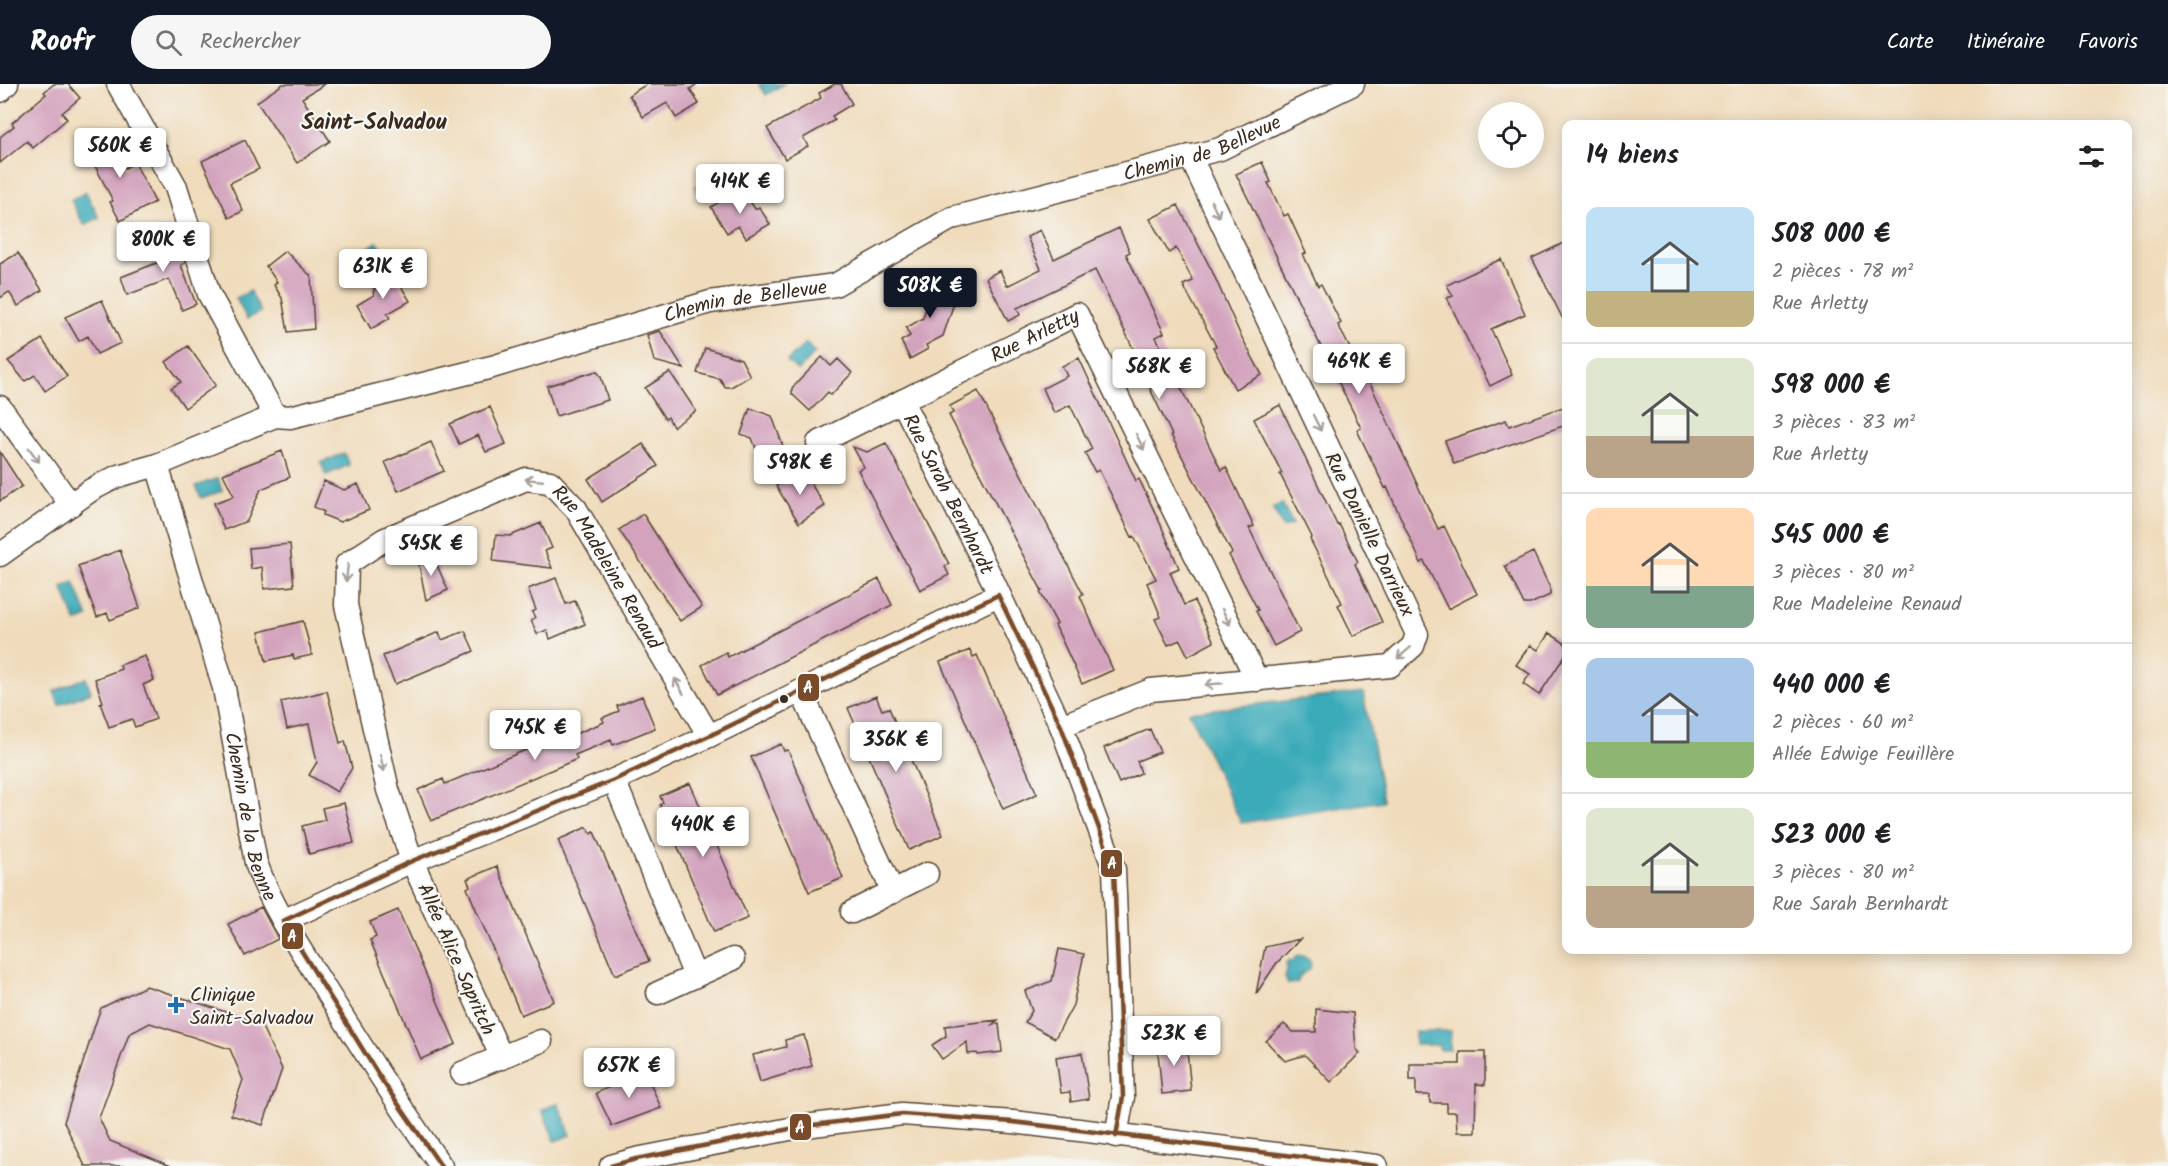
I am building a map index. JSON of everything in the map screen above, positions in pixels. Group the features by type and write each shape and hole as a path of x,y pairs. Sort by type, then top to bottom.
{"street":[{"path":"0,91 7,84"},
{"path":"118,84 176,188 209,294 275,416"},
{"name":"Chemin de Bellevue","path":"0,555 91,490 118,476 157,465 275,416 290,417 492,367 710,302 835,285 952,218 1220,148 1353,84"},
{"name":"Rue Danielle Darrieux","path":"1061,726 1151,690 1390,666 1413,646 1418,634 1190,156"},
{"name":"Rue Arletty","path":"818,443 1077,314 1257,680"},
{"name":"Rue Sarah Bernhardt","path":"902,401 1061,726 1114,869 1123,1097 1116,1136"},
{"path":"0,407 70,505"},
{"name":"Chemin de la Benne","path":"157,465 224,688 256,863 263,882 283,921 383,1082 441,1166"},
{"name":"Rue Madeleine Renaud","path":"412,861 388,790 346,605 347,564 385,539 526,479 550,482 576,509 709,736"},
{"path":"283,921 412,861 614,780 998,595"},
{"path":"801,691 892,892"},
{"path":"614,780 695,976"},
{"name":"Allée Alice Sapritch","path":"412,861 502,1058"},
{"path":"852,912 927,874"},
{"path":"658,993 733,959"},
{"name":"Allée Alice Sapritch","path":"462,1073 541,1041"},
{"path":"611,1166 636,1159 805,1126 902,1114 1013,1122 1376,1166"}],"water":[{"path":"759,84 784,84 766,95"},
{"path":"715,174 722,185 701,197 695,187"},
{"path":"86,192 99,218 84,225 71,200"},
{"path":"377,242 383,249 380,262 368,271 357,255"},
{"path":"250,291 261,312 247,319 236,298"},
{"path":"806,343 815,353 798,371 787,361"},
{"path":"344,453 349,465 326,475 321,463"},
{"path":"218,478 222,491 201,498 196,486"},
{"path":"1282,503 1293,524 1283,528 1273,508"},
{"path":"74,582 88,617 76,622 62,587"},
{"path":"86,678 91,692 59,705 54,691"},
{"path":"1363,692 1383,801 1241,823 1189,712"},
{"path":"1298,955 1308,958 1311,963 1310,969 1301,975 1297,983 1288,984 1285,978 1286,963"},
{"path":"1415,1031 1451,1031 1450,1050 1439,1050 1439,1045 1415,1045"},
{"path":"558,1103 571,1135 555,1141 542,1110"}],"building":[{"path":"54,84 68,84 80,98 62,113 67,119 33,148 27,141 0,163 0,137 14,126 12,123 46,94 44,92"},
{"path":"283,84 325,84 302,98 330,141 297,163 257,102"},
{"path":"647,84 697,84 690,89 699,104 676,118 667,103 643,117 629,95"},
{"path":"835,84 841,84 852,104 832,116 835,120 803,138 808,146 785,159 767,128 821,98 819,93"},
{"path":"108,135 125,168 135,163 155,202 120,221 110,202 113,201 85,146"},
{"path":"245,140 259,169 230,183 243,211 229,218 202,161"},
{"path":"1262,162 1271,182 1268,183 1284,216 1288,214 1318,286 1321,284 1341,323 1338,325 1354,356 1356,355 1438,529 1444,526 1477,594 1448,609 1424,561 1421,563 1387,487 1385,488 1357,430 1361,428 1236,174"},
{"path":"743,190 755,209 759,207 770,224 746,238 738,226 727,233 711,207"},
{"path":"1178,205 1262,375 1235,389 1213,347 1216,346 1183,285 1193,281 1176,248 1169,253 1150,219"},
{"path":"1119,228 1130,252 1126,254 1164,333 1156,337 1221,470 1226,467 1254,526 1249,528 1300,632 1274,646 1229,555 1232,553 1171,435 1144,376 1146,375 1095,270 1017,308 1020,315 1008,321 986,278 1000,270 1007,286 1041,269 1027,237 1040,230 1054,259"},
{"path":"177,235 185,263 181,265 196,304 182,310 169,279 127,295 121,277 159,262 152,244"},
{"path":"1562,244 1562,317 1532,258"},
{"path":"285,251 311,276 314,329 288,332 282,298 274,285 277,282 266,266"},
{"path":"18,253 42,290 18,306 9,292 0,298 0,264"},
{"path":"1501,259 1525,314 1491,329 1512,375 1490,386 1447,298 1453,296 1447,285"},
{"path":"389,270 410,301 387,314 390,318 371,329 357,305 374,295 375,290 370,282"},
{"path":"941,277 954,303 943,336 926,345 928,349 910,359 901,341 910,336 906,328 923,318 927,305 919,289"},
{"path":"102,300 121,343 97,354 88,336 79,341 65,317"},
{"path":"660,331 684,369 654,361 647,335"},
{"path":"42,339 67,376 45,391 35,375 25,381 8,361"},
{"path":"188,346 216,385 185,408 171,388 181,382 166,362"},
{"path":"705,348 741,359 750,376 731,387 725,387 720,379 697,373"},
{"path":"822,357 831,366 838,359 852,373 831,395 828,392 810,411 792,394 792,388"},
{"path":"1079,358 1136,481 1139,479 1160,523 1179,568 1170,572 1184,605 1194,601 1214,642 1188,656 1180,640 1168,645 1155,619 1161,617 1147,583 1156,579 1134,536 1132,537 1099,470 1095,472 1085,453 1092,449 1070,405 1054,413 1043,388 1067,376 1062,366"},
{"path":"597,371 608,400 556,416 547,386"},
{"path":"670,372 696,411 673,427 668,417 665,419 645,388"},
{"path":"978,391 1083,594 1080,596 1113,670 1082,684 1055,625 1057,624 1040,592 1042,591 949,415 953,413 950,406"},
{"path":"1280,405 1337,525 1339,524 1358,562 1355,564 1382,622 1353,636 1338,605 1342,603 1310,539 1312,537 1254,419"},
{"path":"490,407 506,444 486,452 478,435 459,444 450,424"},
{"path":"1562,407 1562,426 1454,464 1445,441 1506,420 1509,426"},
{"path":"750,408 772,416 784,449 760,459 752,438 741,434"},
{"path":"431,442 444,471 398,491 385,462"},
{"path":"886,443 949,564 945,567 949,575 920,590 858,470 864,467 853,447 867,452"},
{"path":"643,444 658,466 602,502 588,479"},
{"path":"282,451 290,477 261,489 247,521 224,530 214,503 234,496 223,474"},
{"path":"0,452 22,486 0,501"},
{"path":"797,473 804,473 825,506 799,523 776,486"},
{"path":"324,481 344,490 358,484 369,510 340,522 323,515 324,512 314,507"},
{"path":"643,514 702,607 680,621 619,530"},
{"path":"541,523 552,548 545,551 552,568 493,561 496,535 510,536"},
{"path":"290,544 294,586 264,589 262,567 251,569 249,548"},
{"path":"120,550 140,608 110,620 107,613 97,617 78,566"},
{"path":"1533,552 1550,588 1550,595 1530,604 1524,604 1505,566"},
{"path":"432,554 448,590 426,600 418,560"},
{"path":"556,578 566,604 575,601 585,624 550,639 547,630 537,634 531,620 535,618 532,612 536,610 528,589"},
{"path":"879,579 892,605 717,695 702,665 726,652 728,657"},
{"path":"303,621 312,655 294,659 293,655 266,661 259,632"},
{"path":"465,631 474,651 395,684 383,656 439,632 442,640"},
{"path":"1549,633 1562,641 1562,660 1539,695 1523,684 1530,674 1516,665 1530,645 1538,650"},
{"path":"970,650 973,657 977,655 1037,794 1003,809 940,662"},
{"path":"145,656 154,680 143,685 156,719 135,727 132,719 109,727 100,703 103,702 95,679 121,669 120,665"},
{"path":"327,691 340,743 345,741 352,768 337,792 309,775 317,762 309,724 287,729 281,702"},
{"path":"642,696 655,728 613,745 611,740 575,755 577,759 431,821 418,790 443,779 445,784 566,733 568,737 585,730 604,722 602,718 619,711 617,706"},
{"path":"876,696 882,710 889,708 943,835 909,850 848,708"},
{"path":"1150,729 1160,752 1137,761 1141,773 1119,783 1104,748"},
{"path":"781,744 784,751 788,750 843,878 809,892 751,757"},
{"path":"690,783 748,918 714,932 660,805 663,803 660,796"},
{"path":"344,803 354,843 309,854 302,826 325,820 322,808"},
{"path":"587,827 591,834 594,832 649,961 615,975 558,840"},
{"path":"497,866 554,1001 521,1015 467,888 470,886 467,879"},
{"path":"261,907 278,939 245,956 228,924"},
{"path":"398,910 456,1044 421,1059 370,940 376,937 370,922"},
{"path":"1300,939 1276,964 1256,994 1265,947"},
{"path":"1059,949 1084,954 1073,1005 1055,1038 1025,1022 1032,1011 1025,991 1052,981"},
{"path":"146,986 260,1023 282,1069 263,1125 231,1115 243,1080 230,1049 150,1023 129,1034 99,1118 110,1141 171,1166 85,1166 64,1122 97,1019 101,1008"},
{"path":"1316,1009 1353,1013 1356,1049 1360,1053 1331,1082 1305,1055 1285,1061 1266,1041 1284,1024 1293,1032 1316,1032"},
{"path":"998,1020 992,1025 999,1024 1002,1052 968,1054 967,1042 942,1059 932,1045 946,1036 945,1026"},
{"path":"804,1035 812,1066 760,1082 753,1055 786,1047 785,1040"},
{"path":"1186,1040 1191,1091 1162,1094 1157,1042"},
{"path":"1460,1052 1485,1052 1485,1085 1476,1084 1475,1132 1457,1132 1456,1112 1447,1112 1447,1103 1430,1103 1430,1095 1416,1095 1416,1080 1410,1080 1410,1064 1460,1064"},
{"path":"1082,1053 1089,1099 1071,1102 1070,1092 1061,1093 1056,1057"},
{"path":"645,1071 661,1108 612,1126 596,1093"}],"transit line":[{"name":"A","path":"441,1166 383,1082 283,921 412,861 614,780 998,595 1061,726 1114,869 1123,1097 1116,1136"},
{"name":"A","path":"611,1166 636,1159 805,1126 902,1114 1013,1122 1376,1166"}],"place":[{"name":"Clinique Saint-Salvadou","path":"176,1005"}],"district":[{"name":"Saint-Salvadou","path":"374,121"}]}
